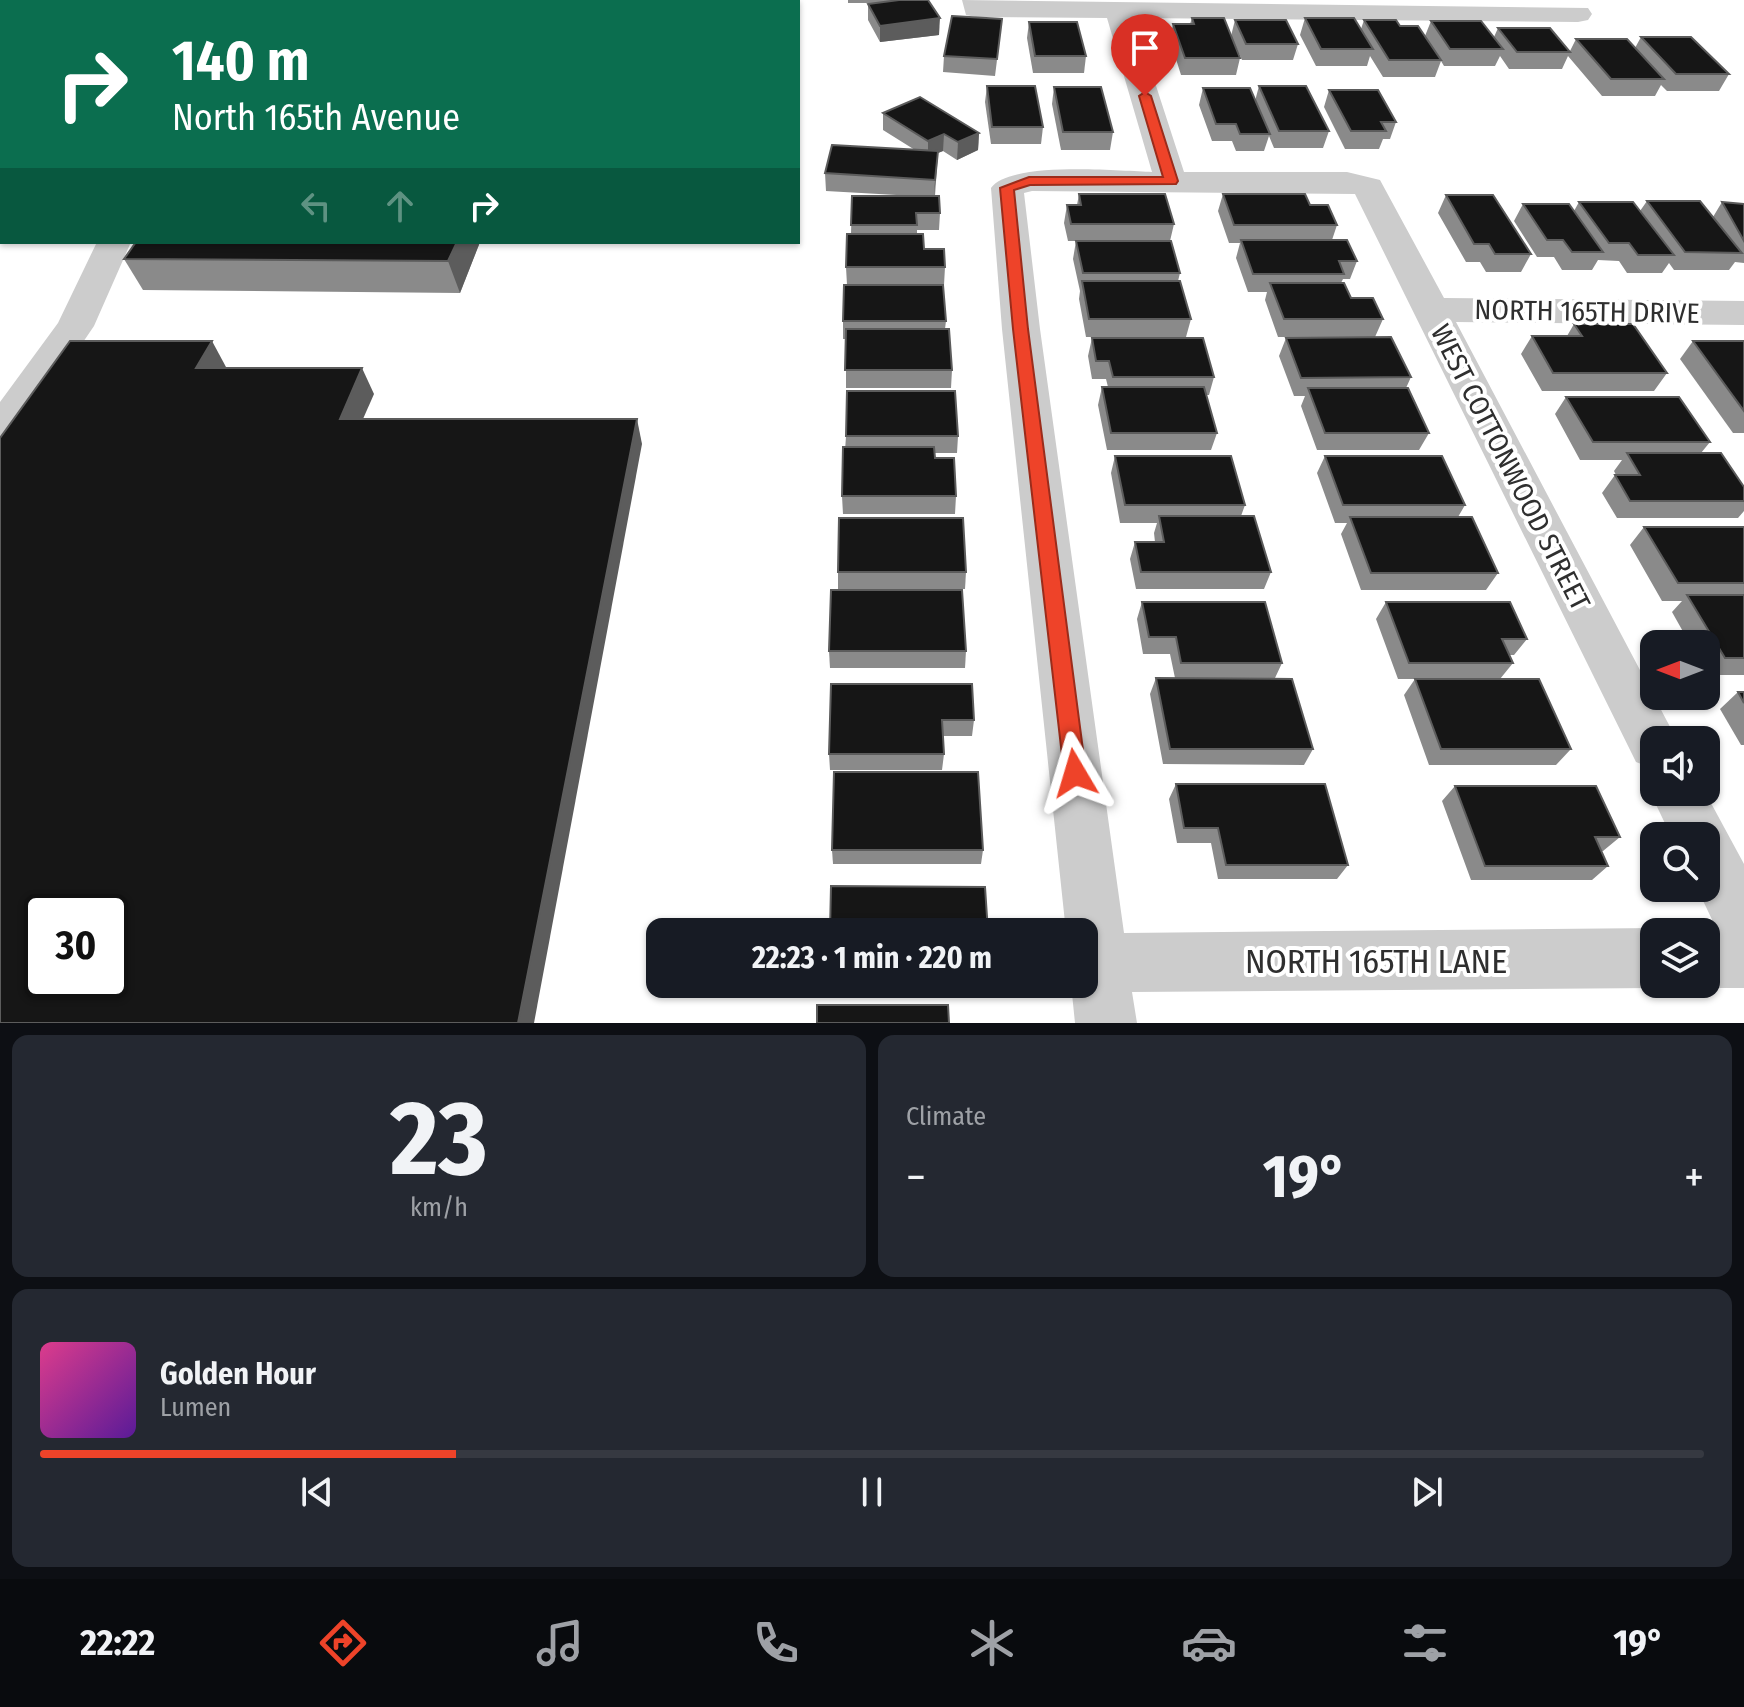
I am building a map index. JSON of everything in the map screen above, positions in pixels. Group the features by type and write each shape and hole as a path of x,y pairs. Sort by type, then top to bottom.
{"street":[{"path":"975,4 1118,11 1279,6 1578,14"},
{"path":"1093,918 1021,329 1007,188 1029,181 1171,181 1118,11"},
{"name":"WEST COTTONWOOD STREET","path":"1171,181 1347,182 1368,187 1644,726"},
{"path":"0,432 75,326 113,244"},
{"name":"NORTH 165TH DRIVE","path":"1431,310 1744,313"},
{"path":"1720,876 1744,923"},
{"name":"NORTH 165TH LANE","path":"1098,963 1640,958"},
{"path":"1720,958 1744,958"},
{"path":"1098,963 1106,1023"}],"building":[{"path":"928,0 940,18 880,26 868,4"},
{"path":"952,16 1002,19 997,59 944,56"},
{"path":"1192,18 1224,18 1240,58 1185,58 1173,24 1194,24"},
{"path":"1305,18 1354,18 1373,49 1321,49"},
{"path":"1235,20 1286,20 1298,44 1246,44"},
{"path":"1364,20 1396,20 1400,26 1418,26 1441,60 1389,60"},
{"path":"1431,21 1481,21 1503,49 1450,49"},
{"path":"1029,22 1077,22 1086,56 1035,56"},
{"path":"1498,28 1550,28 1570,52 1517,52"},
{"path":"1641,37 1691,37 1729,74 1676,74"},
{"path":"1576,39 1627,39 1664,79 1611,79"},
{"path":"987,86 1035,86 1043,127 992,127"},
{"path":"1259,86 1306,86 1329,131 1279,131"},
{"path":"1054,87 1101,87 1113,132 1063,132"},
{"path":"1203,88 1250,88 1270,134 1240,134 1236,124 1216,124"},
{"path":"1329,90 1378,90 1396,122 1381,122 1386,131 1351,131"},
{"path":"920,97 979,133 958,142 944,134 928,141 883,113"},
{"path":"832,145 938,151 935,180 825,173"},
{"path":"1079,194 1165,194 1174,224 1071,224 1067,205 1081,205"},
{"path":"1223,194 1305,194 1310,205 1328,205 1337,225 1234,225"},
{"path":"1446,195 1493,195 1531,254 1495,254 1489,244 1474,244"},
{"path":"852,196 939,196 940,213 916,213 917,225 851,225"},
{"path":"1647,201 1700,201 1742,253 1685,252"},
{"path":"1579,202 1633,202 1674,255 1638,255 1629,243 1609,243"},
{"path":"1722,202 1744,204 1744,241"},
{"path":"1523,204 1569,204 1603,252 1572,252 1563,240 1547,240"},
{"path":"847,234 923,234 924,249 944,249 945,267 846,267"},
{"path":"1241,240 1347,240 1357,261 1339,261 1344,274 1253,274"},
{"path":"1076,241 1171,241 1180,273 1083,273"},
{"path":"135,244 456,244 448,261 124,259"},
{"path":"1082,281 1180,281 1191,319 1089,319"},
{"path":"1270,283 1344,283 1351,298 1373,298 1383,319 1284,319"},
{"path":"844,285 943,285 946,321 843,321"},
{"path":"1574,324 1633,324 1667,373 1553,373 1532,336 1582,336"},
{"path":"846,329 949,329 952,370 845,370"},
{"path":"1391,337 1411,377 1301,378 1286,338"},
{"path":"1092,338 1203,338 1214,377 1113,377 1109,361 1096,361"},
{"path":"70,341 212,341 196,368 362,368 340,419 637,419 518,1023 0,1023 0,438"},
{"path":"1693,341 1744,341 1744,411"},
{"path":"1102,387 1204,387 1217,433 1111,433"},
{"path":"1308,388 1408,388 1429,433 1325,433"},
{"path":"847,391 955,391 958,436 846,436"},
{"path":"1566,397 1679,397 1710,442 1593,442"},
{"path":"843,447 934,447 935,458 954,458 956,496 842,496"},
{"path":"1627,453 1721,453 1744,487 1744,501 1630,501 1615,475 1640,475"},
{"path":"1115,456 1231,456 1245,505 1125,505"},
{"path":"1325,456 1442,456 1465,505 1343,505"},
{"path":"1159,516 1254,516 1271,572 1141,572 1135,542 1164,542"},
{"path":"1350,517 1472,517 1498,573 1371,573"},
{"path":"839,518 963,518 966,572 838,572"},
{"path":"1644,527 1744,527 1744,583 1678,583"},
{"path":"831,590 962,590 966,651 829,651"},
{"path":"1687,595 1744,595 1744,658 1725,658 1720,650 1720,630 1708,630"},
{"path":"1142,602 1265,602 1282,663 1181,663 1176,637 1149,637"},
{"path":"1386,602 1510,602 1527,639 1502,639 1513,663 1409,663"},
{"path":"1156,678 1292,679 1313,749 1170,749"},
{"path":"1415,679 1539,679 1571,749 1441,749"},
{"path":"831,684 972,684 974,720 942,720 944,754 829,754"},
{"path":"834,772 978,772 983,850 832,850"},
{"path":"1176,784 1325,784 1348,865 1226,865 1218,828 1184,828"},
{"path":"1455,786 1596,786 1620,837 1595,837 1608,866 1485,866"},
{"path":"831,886 985,887 987,918 830,918"},
{"path":"817,1005 948,1005 949,1023 817,1023"}],"route":[{"path":"1075,773 1007,188 1029,181 1171,181 1145,96"}]}
